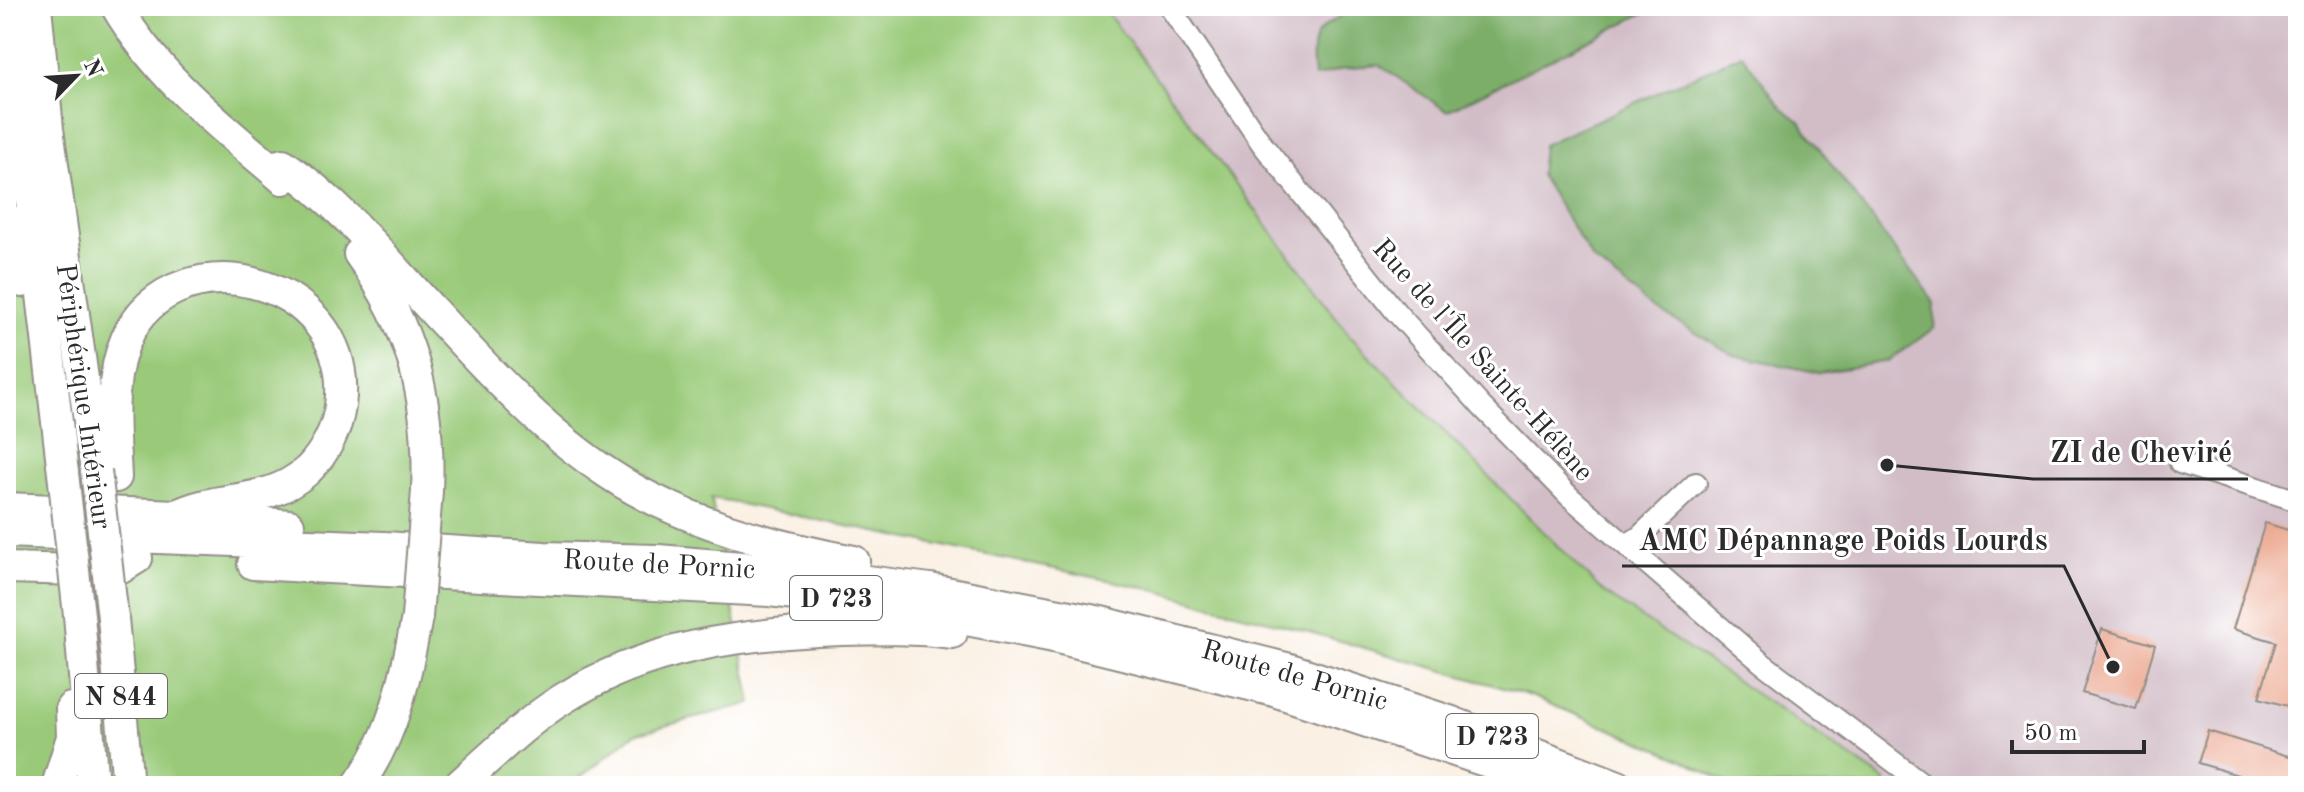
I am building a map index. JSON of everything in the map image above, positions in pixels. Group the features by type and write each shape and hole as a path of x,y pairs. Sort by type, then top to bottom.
{"highway":[{"name":"N 844","path":"8,6 79,615 93,786"},
{"name":"Périphérique Intérieur","path":"36,6 48,129 106,474 119,530 107,559 128,786"},
{"path":"116,6 143,48 181,91 336,226 388,297 409,342 419,380 429,451 417,617 403,688 392,721 369,770 357,786"},
{"path":"270,167 283,164 323,197 521,404 609,474 658,502 725,527 824,556 911,572 930,589"},
{"path":"6,218 17,256 33,349 50,369"},
{"path":"106,474 116,369 123,347 143,314 171,293 201,281 221,278 260,283 294,299 325,331 337,358 343,385 339,419 325,449 307,470 283,486 253,498 193,507 177,515"},
{"name":"D 723","path":"6,508 177,515 545,547 658,560"},
{"name":"Route de Pornic","path":"6,532 658,560 789,571 930,589 1101,622 1290,669 1452,722 1618,786"},
{"name":"Route de Pornic","path":"6,553 769,591 884,604 1095,646 1274,691 1552,786"},
{"path":"6,568 116,571 137,558"},
{"path":"458,786 562,699 629,666 696,644 796,631 879,629 976,636 1062,653 1095,646"},
{"path":"57,786 72,737 69,667 82,646"}],"street":[{"name":"Rue de l'Île Sainte-Hélène","path":"1169,6 1262,144 1396,312 1482,407 1559,486 1762,663 1926,786"},
{"path":"2180,463 2298,501"},
{"path":"1626,545 1696,483"}],"shaded area":[{"path":"1102,6 2298,6 2298,786 1893,786 1603,593 1351,337"}],"green space":[{"path":"6,6 1102,6 1351,337 1603,592 1886,781 1883,786 1733,786 1675,756 1531,696 1309,632 1146,588 711,498 752,703 635,734 569,786 6,786"},
{"path":"1357,6 1658,6 1447,111 1379,65 1343,69 1314,77 1313,49 1319,32"},
{"path":"1742,54 1781,107 1799,121 1935,304 1934,328 1888,361 1820,373 1734,355 1659,311 1593,260 1540,175 1543,145"}],"building":[{"path":"2265,523 2298,533 2298,709 2259,698 2276,642 2233,629"},
{"path":"2102,629 2155,645 2136,709 2082,693"},
{"path":"2208,731 2298,759 2296,786 2274,786 2254,780 2253,785 2237,780 2238,775 2198,763"}],"place":[{"name":"ZI de Cheviré","path":"1887,465"},
{"name":"AMC Dépannage Poids Lourds","path":"2113,667"}]}
